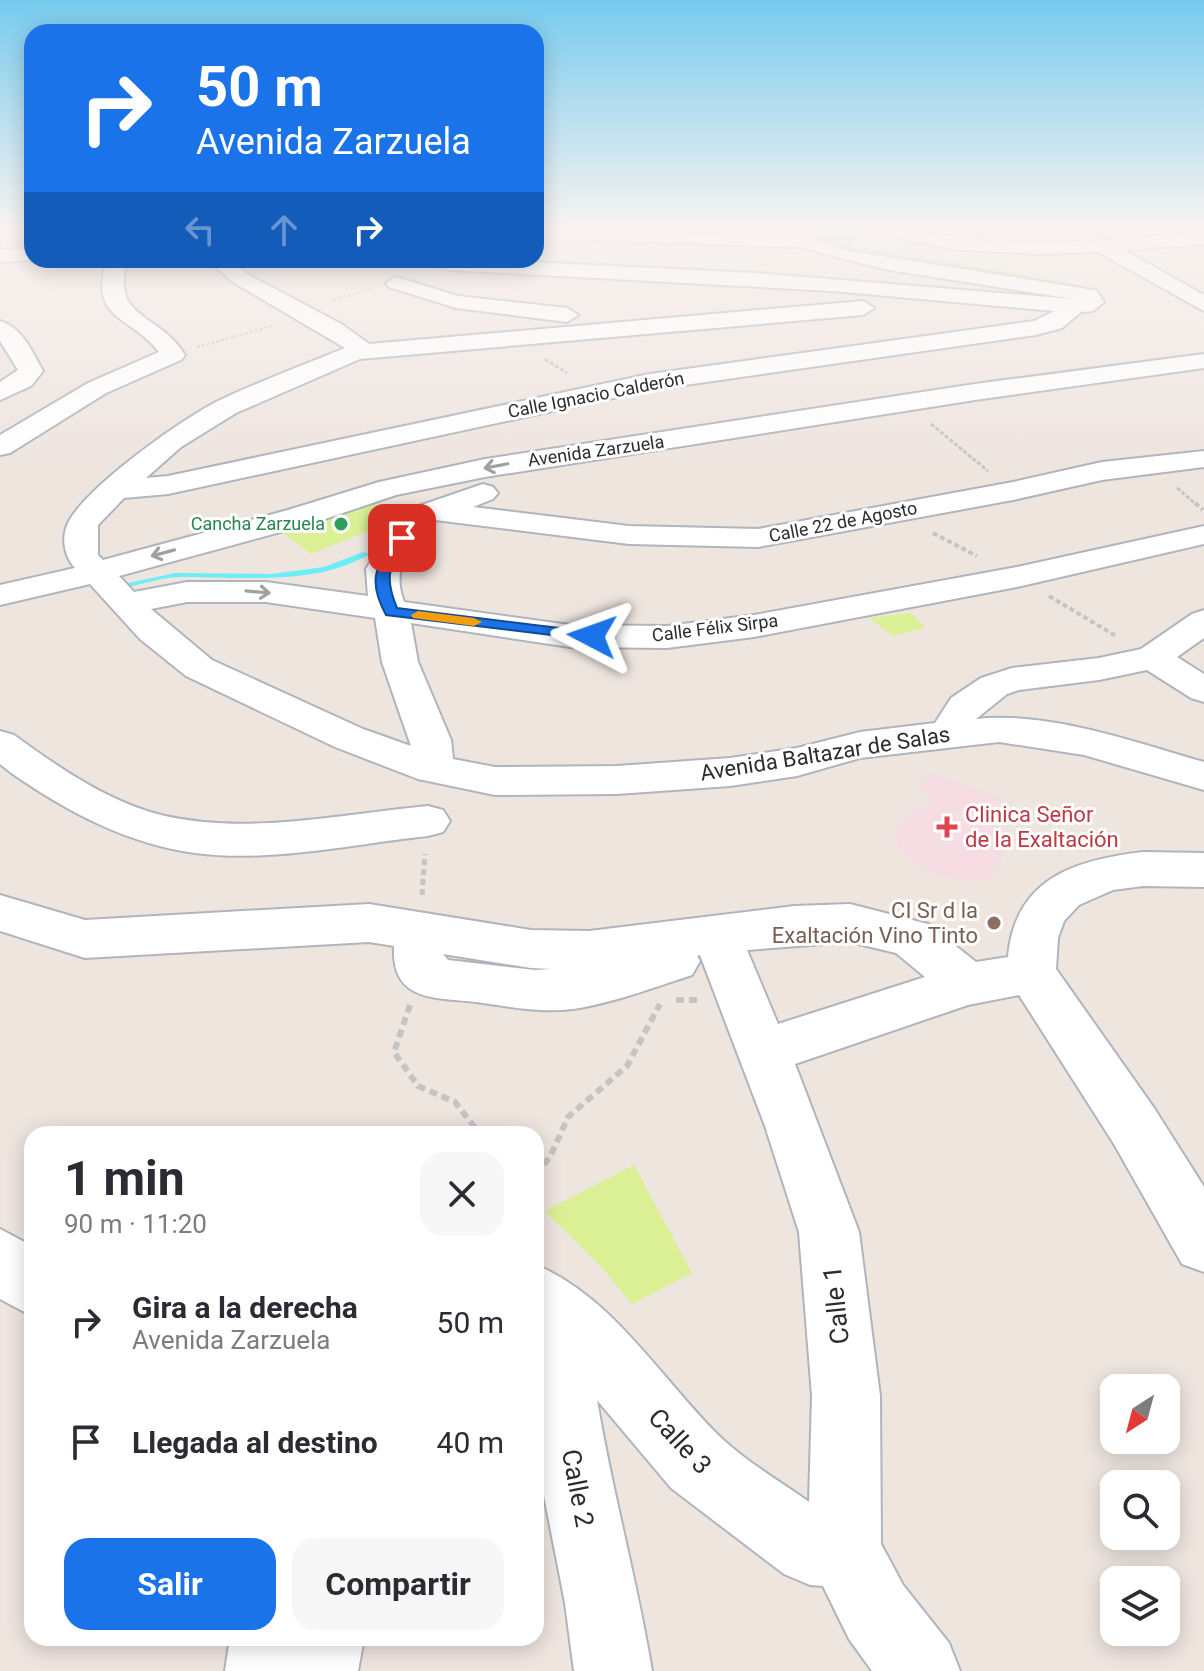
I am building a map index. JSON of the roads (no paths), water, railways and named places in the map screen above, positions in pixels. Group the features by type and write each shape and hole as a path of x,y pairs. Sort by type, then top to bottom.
{"street":[{"path":"0,447 97,388 173,355 170,346 128,316 121,307"},
{"path":"292,307 335,330 363,350"},
{"path":"498,307 648,325"},
{"name":"Calle Ignacio Calderón","path":"114,490 168,485 693,376 1036,328 1054,323 1074,307"},
{"path":"403,372 528,349 586,337 592,333 648,325 863,308"},
{"path":"0,328 17,345 31,371 1,383"},
{"name":"Avenida Baltazar de Salas","path":"592,333 363,350 205,418 171,441 114,490 83,524 80,539 82,557 174,650 199,668 313,722 433,769 495,781 617,780 730,772 797,762 860,745 999,729 1086,742 1204,776"},
{"name":"Avenida Zarzuela","path":"391,612 382,588 382,569 416,520 431,510 533,481 644,433 918,414 1203,369"},
{"name":"Avenida Zarzuela","path":"0,595 54,584 110,587 299,517 389,488 531,460 644,433 1203,369"},
{"path":"598,394 644,433"},
{"name":"Calle 22 de Agosto","path":"389,488 404,499 431,510 471,518 629,535 738,539 789,534 1102,471 1204,459"},
{"name":"Calle Félix Sirpa","path":"110,587 169,594 241,590 570,636 667,637 754,626 1017,577 1204,535"},
{"path":"0,601 110,587"},
{"path":"391,612 400,662 431,740 433,769"},
{"path":"951,733 957,716 965,707 994,686 1012,679 1099,669 1153,658 1204,621"},
{"path":"1153,658 1204,690"},
{"path":"0,744 77,798 126,820 186,836 252,839 428,821"},
{"path":"1193,876 1129,868 1074,882 1060,893 1045,912 1030,953 1031,973 1134,1126 1204,1242"},
{"path":"0,913 85,939 369,923 531,949 589,950 736,986 968,984 1031,973"},
{"path":"736,986 794,925 850,923 911,937 968,984"},
{"path":"419,929 418,964 438,980 473,981 535,991 581,987 672,961 736,986"},
{"name":"Calle 1","path":"736,986 793,1126 829,1232 846,1396 844,1550 876,1612 921,1671"},
{"path":"0,1260 24,1279"},
{"name":"Calle 3","path":"544,1301 615,1370 696,1463 810,1548 844,1550"},
{"name":"Calle 2","path":"544,1306 572,1462 603,1603 613,1671"},
{"path":"264,1671 268,1646"},
{"path":"319,1671 324,1646"}],"waterway":[{"path":"124,586 175,575 271,576 325,569 366,554"}],"place":[{"name":"Cancha Zarzuela","path":"341,524"},
{"name":"Clinica Señor de la Exaltación","path":"947,827"},
{"name":"CI Sr d la Exaltación Vino Tinto","path":"994,923"}]}
